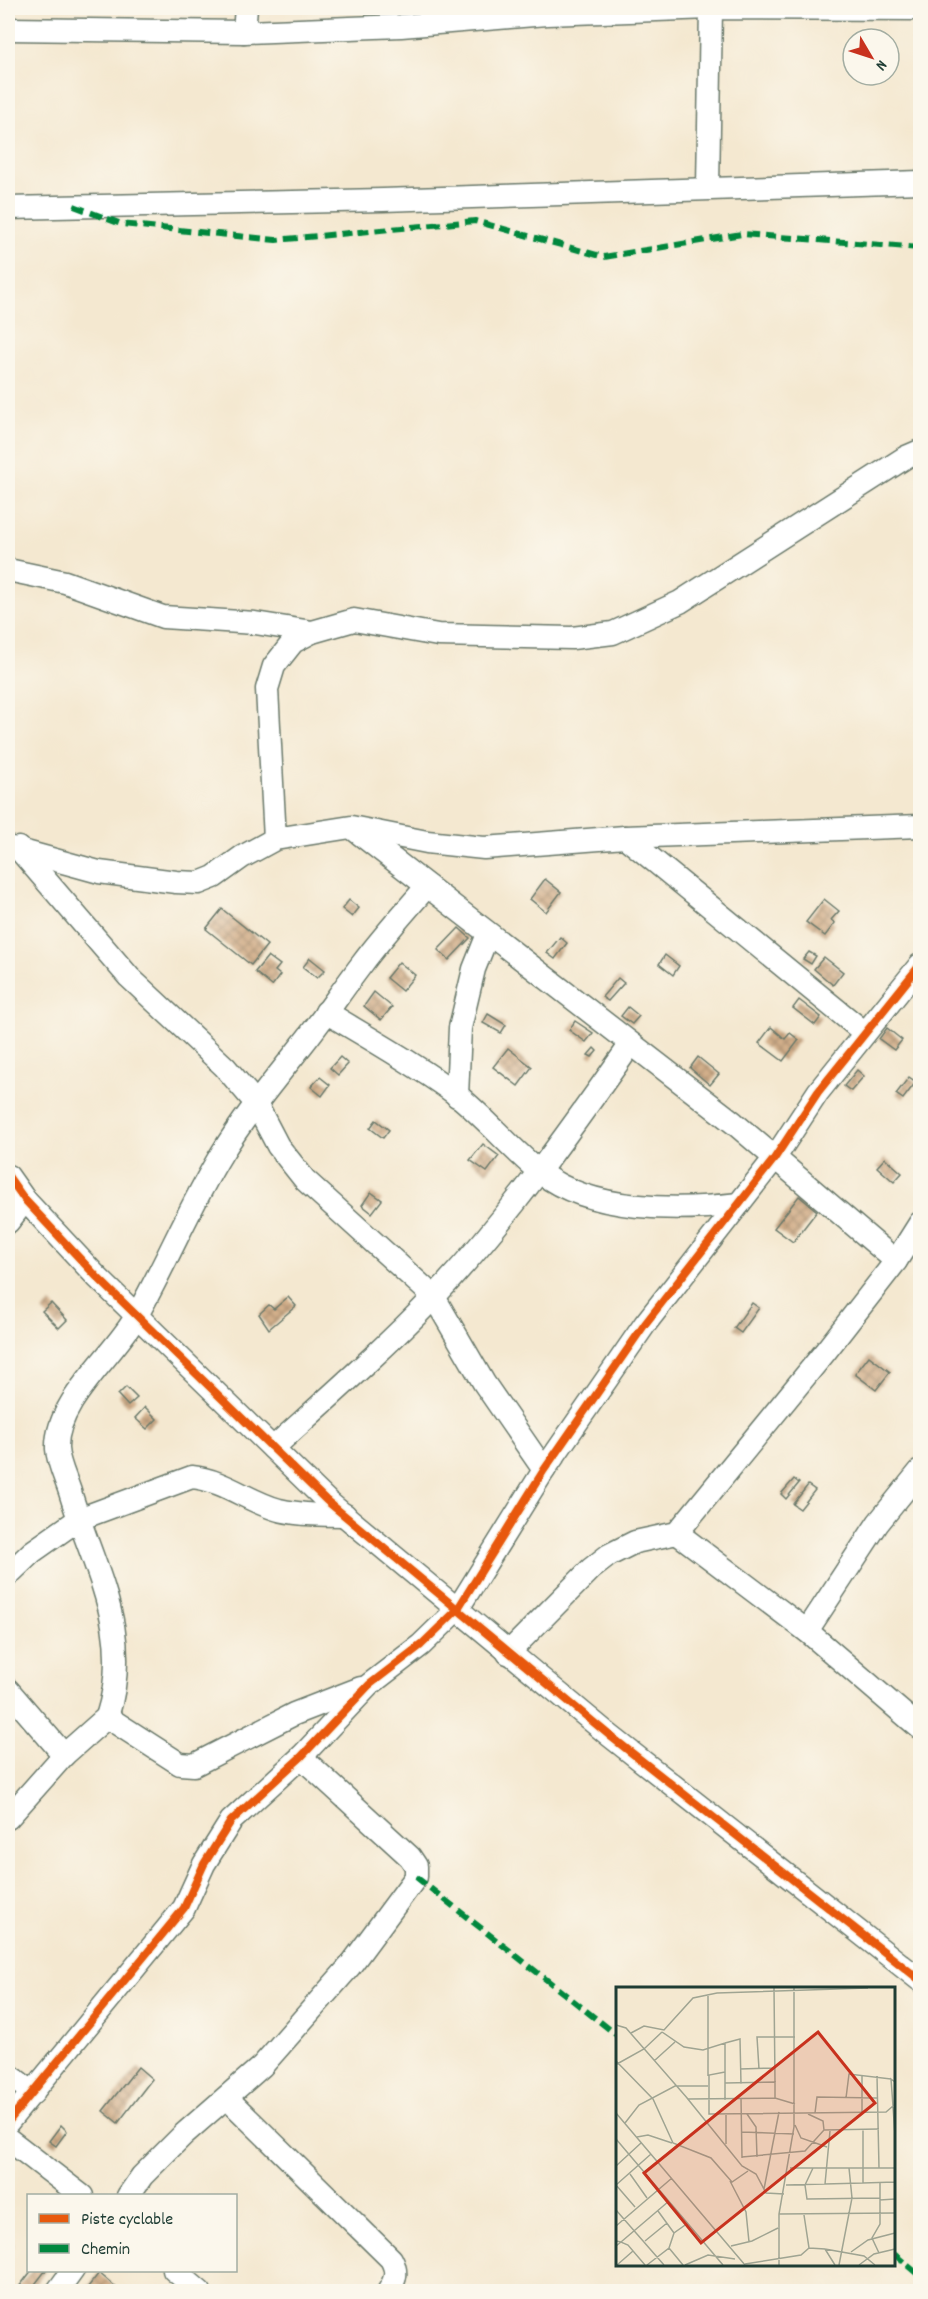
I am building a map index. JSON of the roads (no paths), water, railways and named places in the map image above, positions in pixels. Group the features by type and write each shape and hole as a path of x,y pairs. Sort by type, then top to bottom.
{"street":[{"path":"244,32 246,8"},
{"path":"8,29 244,32 401,26 547,11 711,8 921,9"},
{"path":"708,187 711,8"},
{"path":"8,208 383,200 708,187 921,182"},
{"path":"275,839 267,689 274,666 293,642 312,632 354,620 438,635 572,638 613,633 680,602 906,457 921,451"},
{"path":"8,570 65,582 163,617 255,623 312,632"},
{"path":"13,848 99,872 199,883 214,877 242,857 275,839 351,827 427,842 484,848 625,837 921,826"},
{"path":"351,827 734,1123 896,1261"},
{"path":"625,837 865,1033"},
{"path":"13,848 129,977 225,1067 255,1102 278,1146 305,1180 434,1297 484,1383 544,1470"},
{"path":"8,1818 64,1755 106,1717 115,1691 118,1669 110,1612 100,1570 79,1519 57,1450 59,1427 69,1406 136,1316 183,1221 222,1153 255,1102 364,961 427,886"},
{"path":"457,1096 460,1028 474,969 488,934"},
{"path":"8,2122 184,1908 204,1864 231,1821 301,1757 369,1685 421,1645 458,1610 544,1470 645,1324 774,1159 818,1092 921,965"},
{"path":"326,1012 457,1096 541,1173 569,1190 641,1207 696,1209 739,1204"},
{"path":"273,1448 392,1339 434,1297 541,1173 631,1044"},
{"path":"8,1176 25,1200 136,1316 345,1515 609,1735 921,1980"},
{"path":"8,1222 25,1200"},
{"path":"508,1653 591,1569 609,1555 635,1542 677,1533 896,1261 921,1223"},
{"path":"807,1631 878,1523 921,1471"},
{"path":"8,1575 32,1552 79,1519 192,1477 207,1478 278,1510 306,1515 345,1515"},
{"path":"677,1533 807,1631 920,1725"},
{"path":"106,1717 180,1764 194,1765 294,1714 369,1685"},
{"path":"8,1690 64,1755"},
{"path":"129,2194 142,2176 184,2134 228,2099 262,2066 350,1966 416,1877 416,1866 410,1857 301,1757"},
{"path":"8,2074 33,2093"},
{"path":"228,2099 391,2259 396,2269 394,2282 388,2292"},
{"path":"8,2139 79,2194"},
{"path":"57,2292 72,2272"},
{"path":"175,2272 200,2292"}]}
